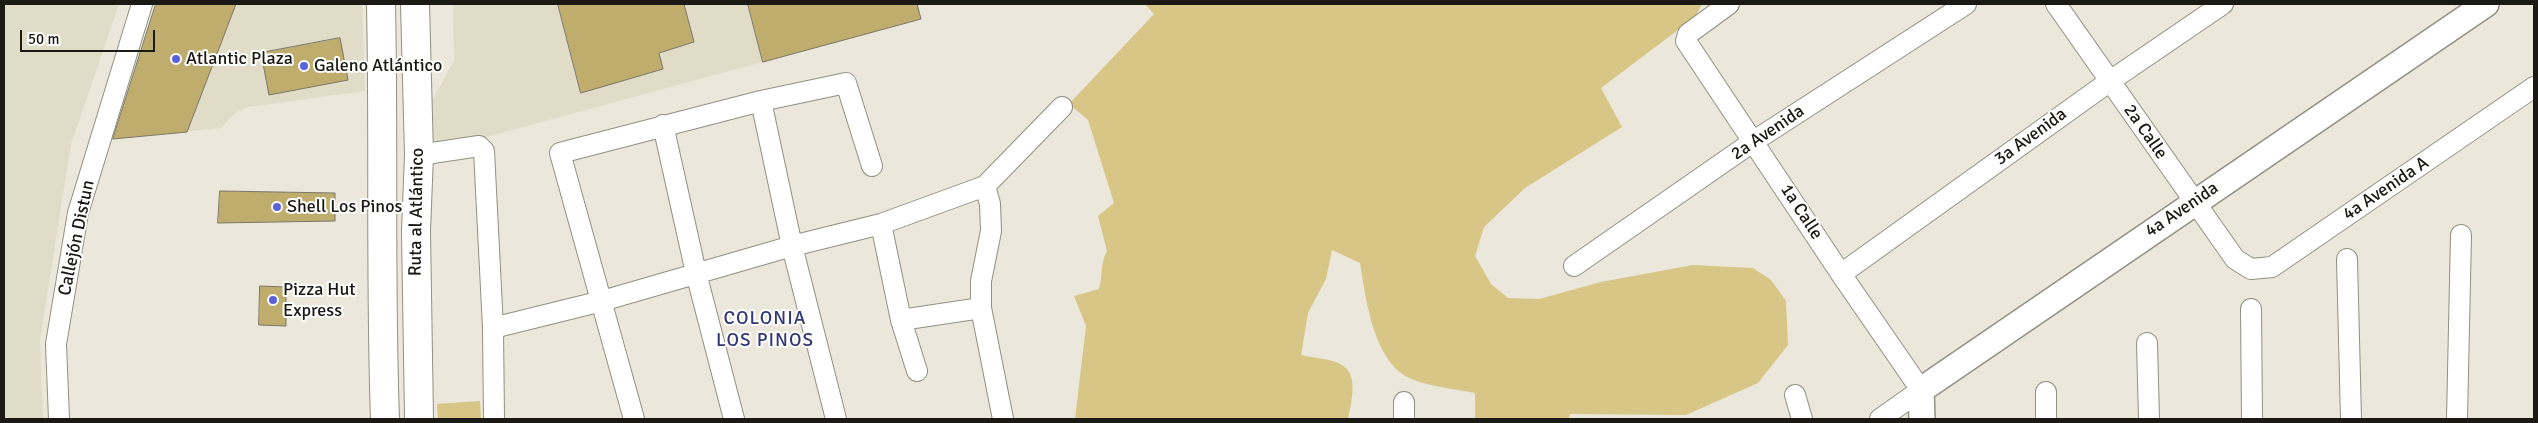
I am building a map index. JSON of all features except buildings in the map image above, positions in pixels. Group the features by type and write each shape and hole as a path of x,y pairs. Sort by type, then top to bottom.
{"highway":[{"name":"Ruta al Atlántico","path":"381,4 383,99 382,326 385,419"},
{"name":"Ruta al Atlántico","path":"415,4 419,155 416,231 419,419"}],"street":[{"name":"Callejón Distun","path":"59,419 56,344 78,213 142,4"},
{"name":"1a Calle","path":"1729,4 1688,34 1686,41 1841,274 1921,390"},
{"name":"2a Avenida","path":"1574,266 1754,141 1966,4"},
{"name":"2a Calle","path":"2056,4 2235,259"},
{"name":"3a Avenida","path":"1841,274 2110,81 2223,4"},
{"name":"4a Avenida","path":"1880,419 2194,202 2486,4"},
{"path":"634,419 560,152 761,101 846,83 872,166"},
{"name":"4a Avenida A","path":"2235,259 2250,269 2272,267 2534,88"},
{"path":"761,101 792,246 836,419"},
{"path":"493,328 602,301 792,246 881,224 985,186 1062,106"},
{"path":"663,125 696,273 734,419"},
{"path":"419,155 479,146 484,151 493,328 494,419"},
{"path":"985,186 990,204 991,231 981,282 981,308 1002,419"},
{"path":"881,224 901,320 917,371"},
{"path":"2457,419 2461,235"},
{"path":"2347,260 2351,419"},
{"path":"901,320 981,308"},
{"path":"2251,309 2252,419"},
{"path":"2147,343 2149,419"},
{"path":"1921,390 1922,419"},
{"path":"2046,392 2046,419"},
{"path":"1795,395 1802,419"}],"shaded area":[{"path":"4,4 119,4 71,144 40,340 43,419 4,419"},
{"name":"Atlantic Plaza","path":"156,4 362,4 365,91 248,107 235,113 221,128 110,139"},
{"path":"453,4 917,4 921,19 431,152 431,102 454,61"},
{"path":"1145,4 1702,4 1695,17 1601,88 1622,127 1525,188 1484,227 1475,256 1491,284 1508,298 1539,299 1601,282 1693,265 1753,268 1771,280 1786,301 1788,345 1758,383 1686,415 1570,414 1569,419 1475,419 1475,393 1414,380 1400,372 1390,361 1381,347 1374,330 1365,295 1360,263 1332,250 1326,279 1308,313 1301,355 1331,360 1346,368 1350,374 1353,389 1348,419 1075,419 1086,326 1074,296 1099,289 1103,260 1107,251 1098,216 1114,203 1088,120 1069,104 1154,14"},
{"path":"480,401 481,419 438,419 437,404"}],"place":[{"name":"Atlantic Plaza","path":"176,59"},
{"name":"Galeno Atlántico","path":"304,66"},
{"name":"Shell Los Pinos","path":"277,207"},
{"name":"Pizza Hut Express","path":"273,300"}],"district":[{"name":"COLONIA LOS PINOS","path":"765,330"}]}
